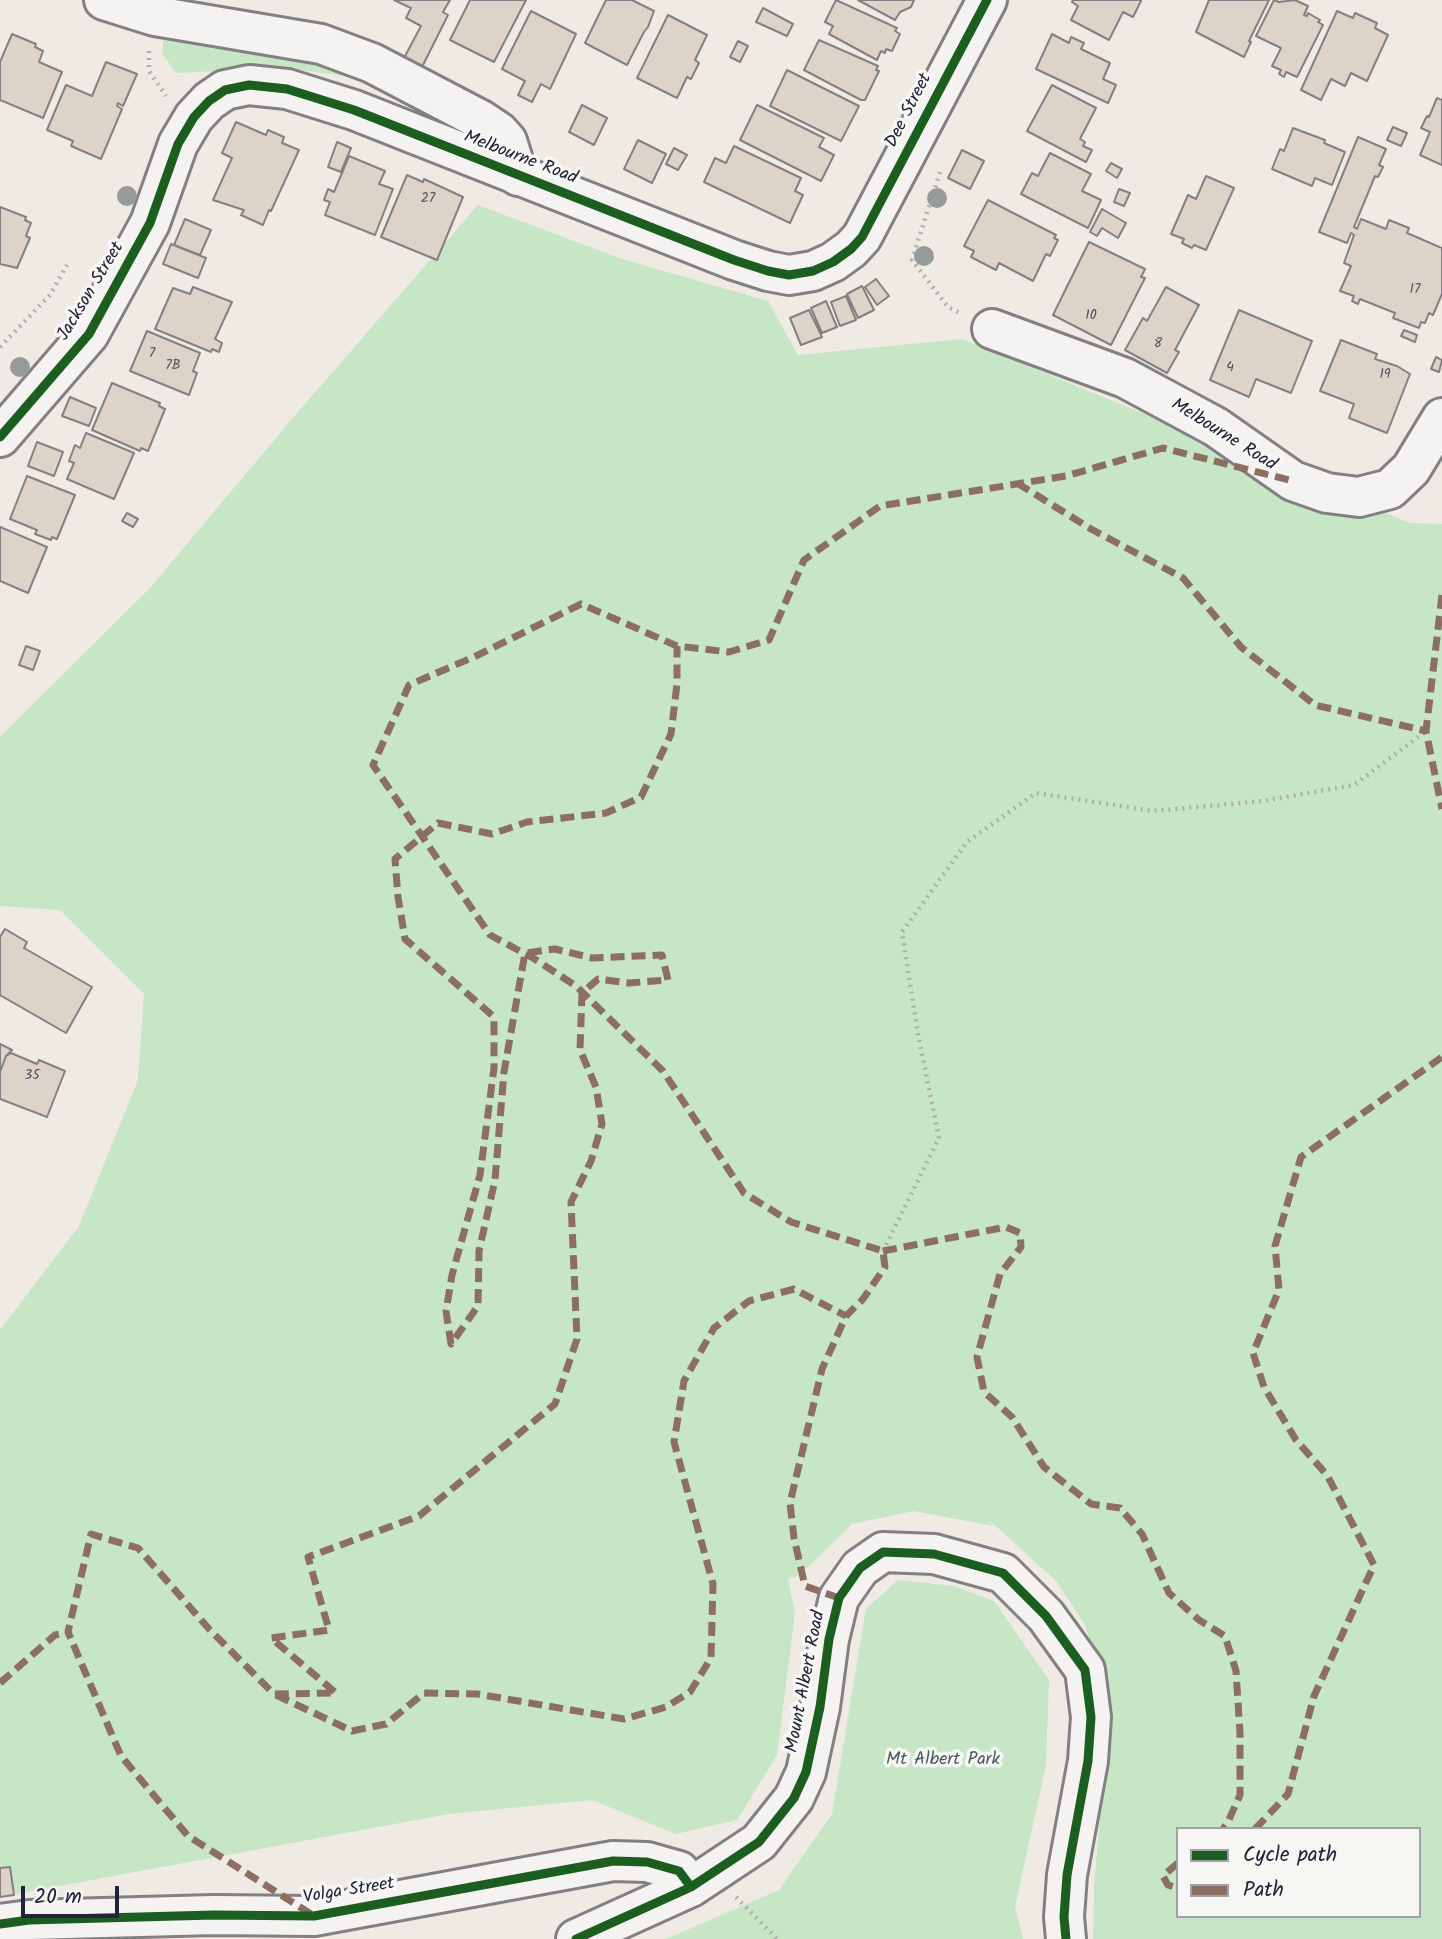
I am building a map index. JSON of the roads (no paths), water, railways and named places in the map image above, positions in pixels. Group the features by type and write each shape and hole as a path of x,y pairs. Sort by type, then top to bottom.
{"street":[{"name":"Melbourne Road","path":"104,0 155,16 321,44 372,63 499,132 507,141 518,176"},
{"name":"Dee Street","path":"862,237 987,0"},
{"name":"Melbourne Road","path":"186,130 209,101 225,90 249,85 287,89 354,110 734,260 778,273 789,275 813,271 851,250 862,237"},
{"name":"Jackson Street","path":"0,437 89,334 150,223 186,130"},
{"name":"Melbourne Road","path":"992,329 1125,378 1216,427 1293,481 1327,493 1359,497 1390,489 1411,469 1442,418"},
{"name":"Mount Albert Road","path":"576,1939 706,1877 759,1842 794,1797 809,1759 820,1707 829,1639 839,1598 860,1568 883,1552 934,1555 1003,1573 1046,1616 1085,1670 1091,1717 1088,1761 1067,1875 1064,1917 1066,1939"},
{"name":"Volga Street","path":"0,1924 29,1920 214,1915 314,1916 613,1861 647,1862 706,1877"}],"park label":[{"name":"Mt Albert Park","path":"943,1761"}]}
